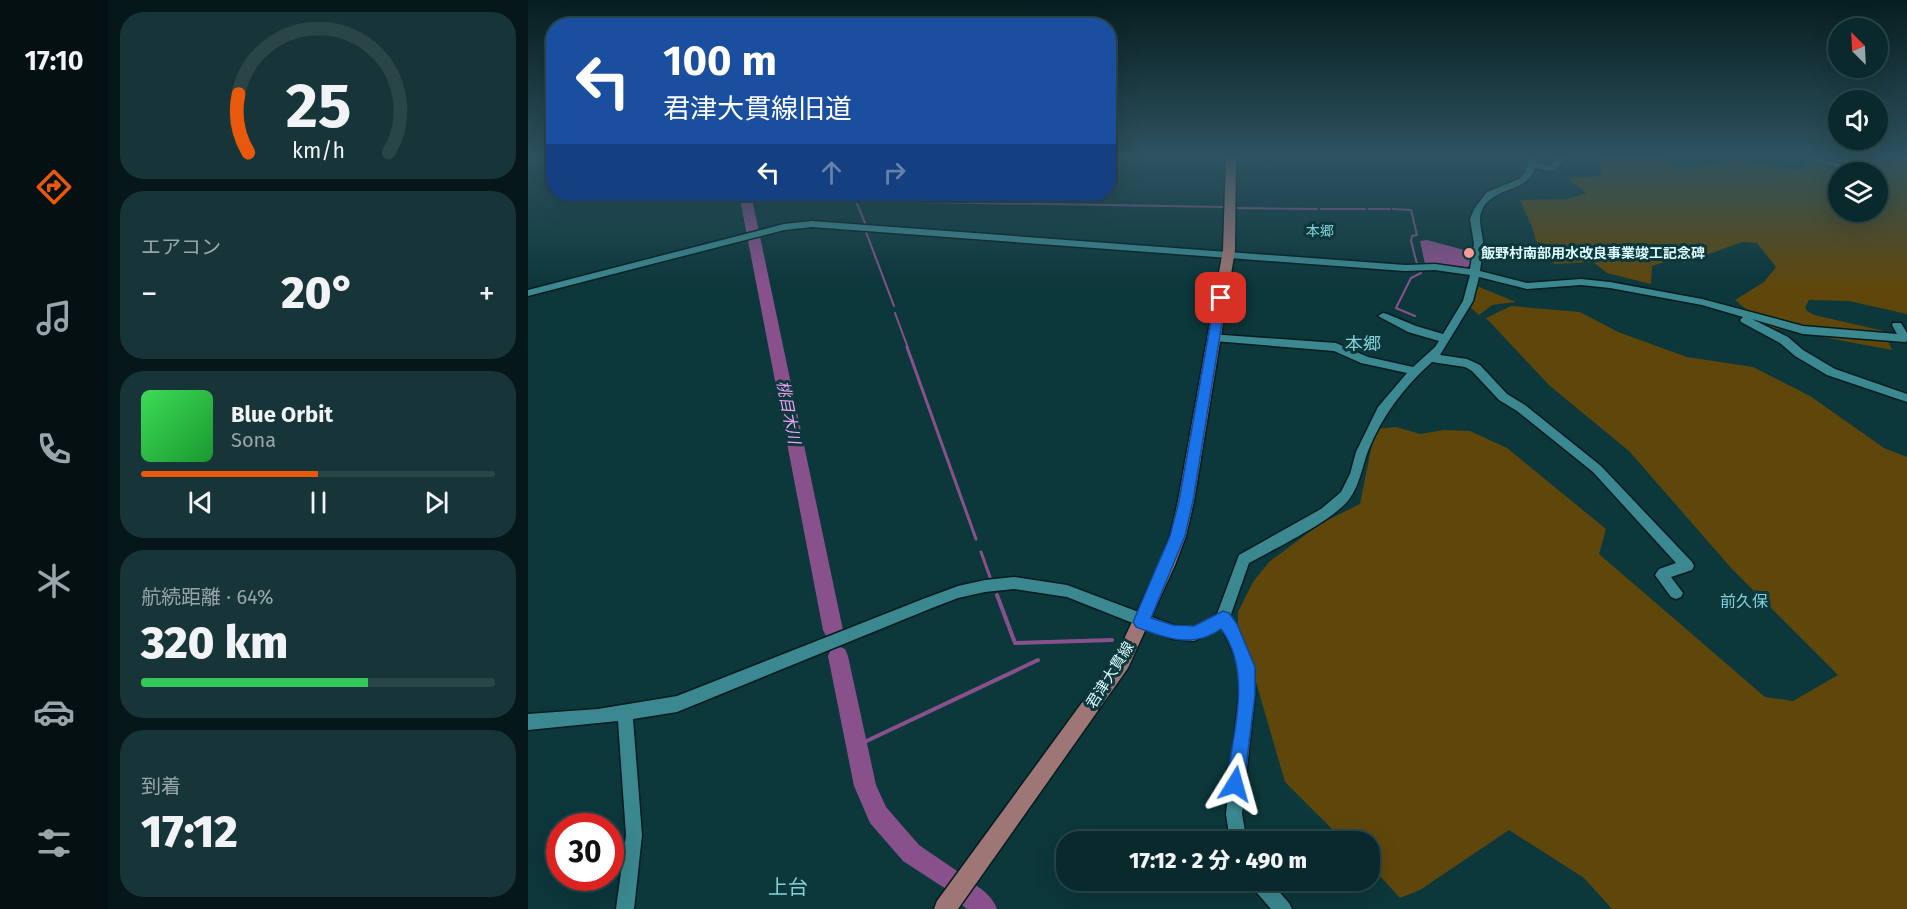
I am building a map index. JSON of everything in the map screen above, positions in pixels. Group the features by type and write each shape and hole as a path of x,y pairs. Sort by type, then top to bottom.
{"main road":[{"name":"君津大貫線","path":"945,909 1122,662 1142,622 1178,536 1228,255 1230,199"}],"street":[{"path":"528,722 625,714 677,704 928,603 985,586 1014,583 1067,591 1142,622 1173,632 1194,634 1213,626 1223,618 1244,559 1326,513 1345,496 1382,410 1414,371 1430,358 1446,339 1468,301 1479,244 1475,219 1478,209 1486,199"},
{"path":"528,293 755,235 812,224 1405,268 1436,267 1475,273 1527,286 1581,282 1610,285 1702,302 1803,330 1905,338 1897,324"},
{"path":"1729,310 1784,340 1799,353 1831,372 1907,398"},
{"path":"1383,316 1412,329 1446,339"},
{"path":"1214,338 1336,347 1365,360 1414,371"},
{"path":"1430,358 1467,363 1476,368 1503,398 1521,408 1597,469 1687,566 1662,575 1676,593"},
{"path":"1223,618 1231,629 1247,667 1247,695 1234,814 1237,831"},
{"path":"625,714 634,835 625,909"},
{"path":"1267,891 1283,909"}],"shaded area":[{"path":"1828,199 1828,222 1888,222 1888,199 1907,199 1907,314 1849,301 1809,300 1805,307 1814,315 1884,331 1892,350 1768,327 1735,300 1764,282 1776,267 1757,243 1742,242 1684,263 1678,258 1652,266 1651,284 1607,273 1593,262 1554,264 1545,253 1547,248 1536,241 1520,200"},
{"path":"1427,240 1468,251 1471,255 1470,266 1463,268 1425,264 1420,241"},
{"path":"1479,287 1516,302 1492,305 1479,315 1469,306 1476,288"},
{"path":"1511,306 1580,312 1618,332 1687,357 1753,367 1810,396 1884,448 1907,457 1907,909 1612,909 1584,878 1509,830 1420,890 1400,898 1380,876 1380,831 1334,831 1285,782 1247,651 1238,629 1238,612 1253,582 1269,562 1320,524 1360,504 1375,429 1396,427 1420,434 1444,430 1470,431 1507,448 1606,529 1599,554 1765,697 1793,701 1838,675 1732,569 1629,451 1550,386 1486,318"}],"waterway":[{"name":"桃目木川","path":"746,201 833,630"},
{"path":"856,201 865,223"},
{"path":"856,201 1225,207"},
{"path":"1236,208 1317,209"},
{"path":"1321,209 1365,209"},
{"path":"1369,209 1390,209"},
{"path":"1393,209 1411,210 1417,235 1412,236 1411,241 1417,264"},
{"path":"866,232 894,306"},
{"path":"1415,316 1396,308 1411,278 1421,273"},
{"path":"895,313 908,348"},
{"path":"907,347 976,539"},
{"path":"981,552 990,577"},
{"path":"997,595 1015,643 1112,640"},
{"name":"桃目木川","path":"838,656 865,786 878,815 911,853 949,879"},
{"path":"856,746 1038,660"},
{"name":"桃目木川","path":"967,893 985,909"}],"place":[{"name":"飯野村南部用水改良事業竣工記念碑","path":"1469,253"}],"district":[{"name":"本郷","path":"1320,231"},
{"name":"本郷","path":"1363,344"},
{"name":"前久保","path":"1744,601"},
{"name":"上台","path":"788,887"}],"route":[{"path":"1221,298 1178,536 1142,622 1173,632 1194,634 1213,626 1223,618 1231,629 1247,667 1247,695 1235,784"}]}
